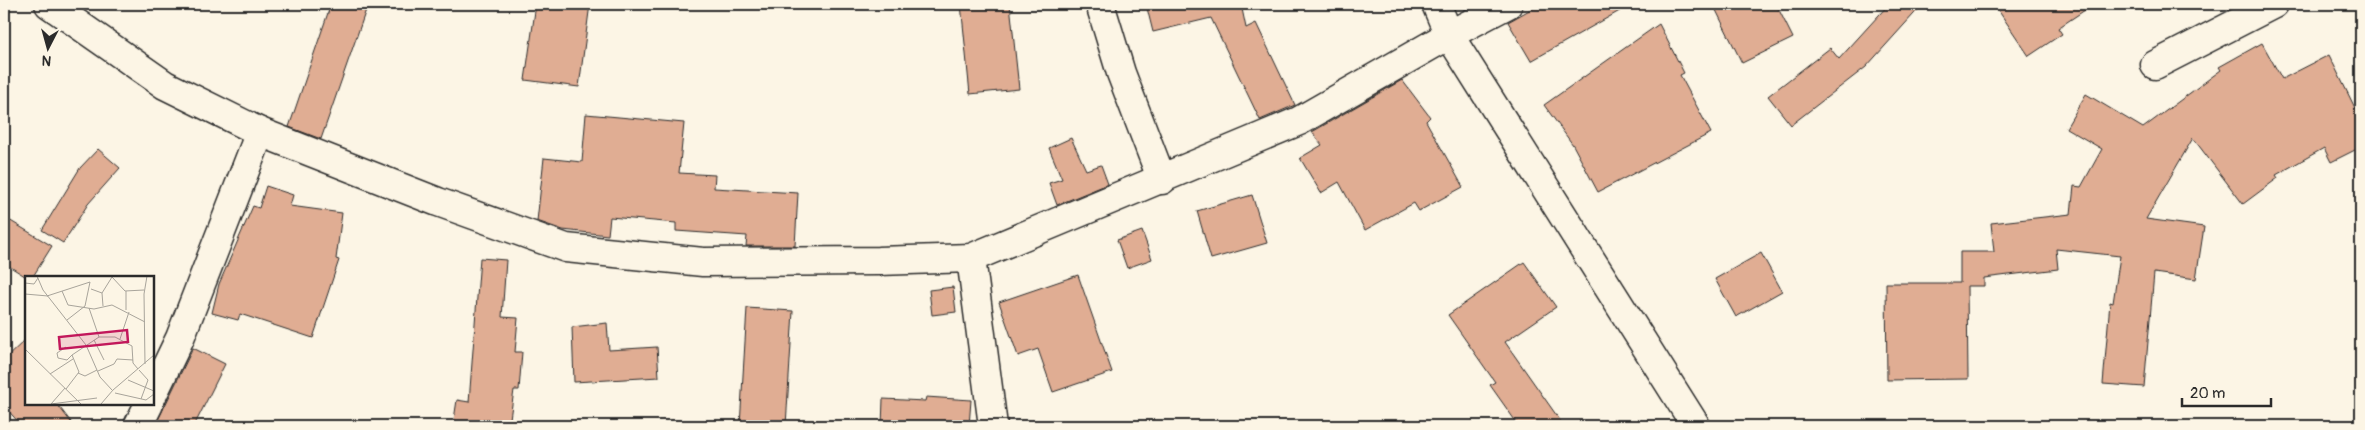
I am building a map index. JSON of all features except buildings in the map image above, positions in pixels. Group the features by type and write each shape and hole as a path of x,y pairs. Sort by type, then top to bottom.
{"street":[{"path":"48,4 166,85 260,132 438,202 566,248 702,262 878,261 971,258 1162,180 1299,121 1448,35 1508,4"},
{"path":"1100,4 1121,73 1162,180"},
{"path":"1436,4 1448,35 1696,426"},
{"path":"2155,65 2274,4"},
{"path":"154,392 180,338 260,132"},
{"path":"971,258 993,426"},
{"path":"138,426 148,405"}]}
